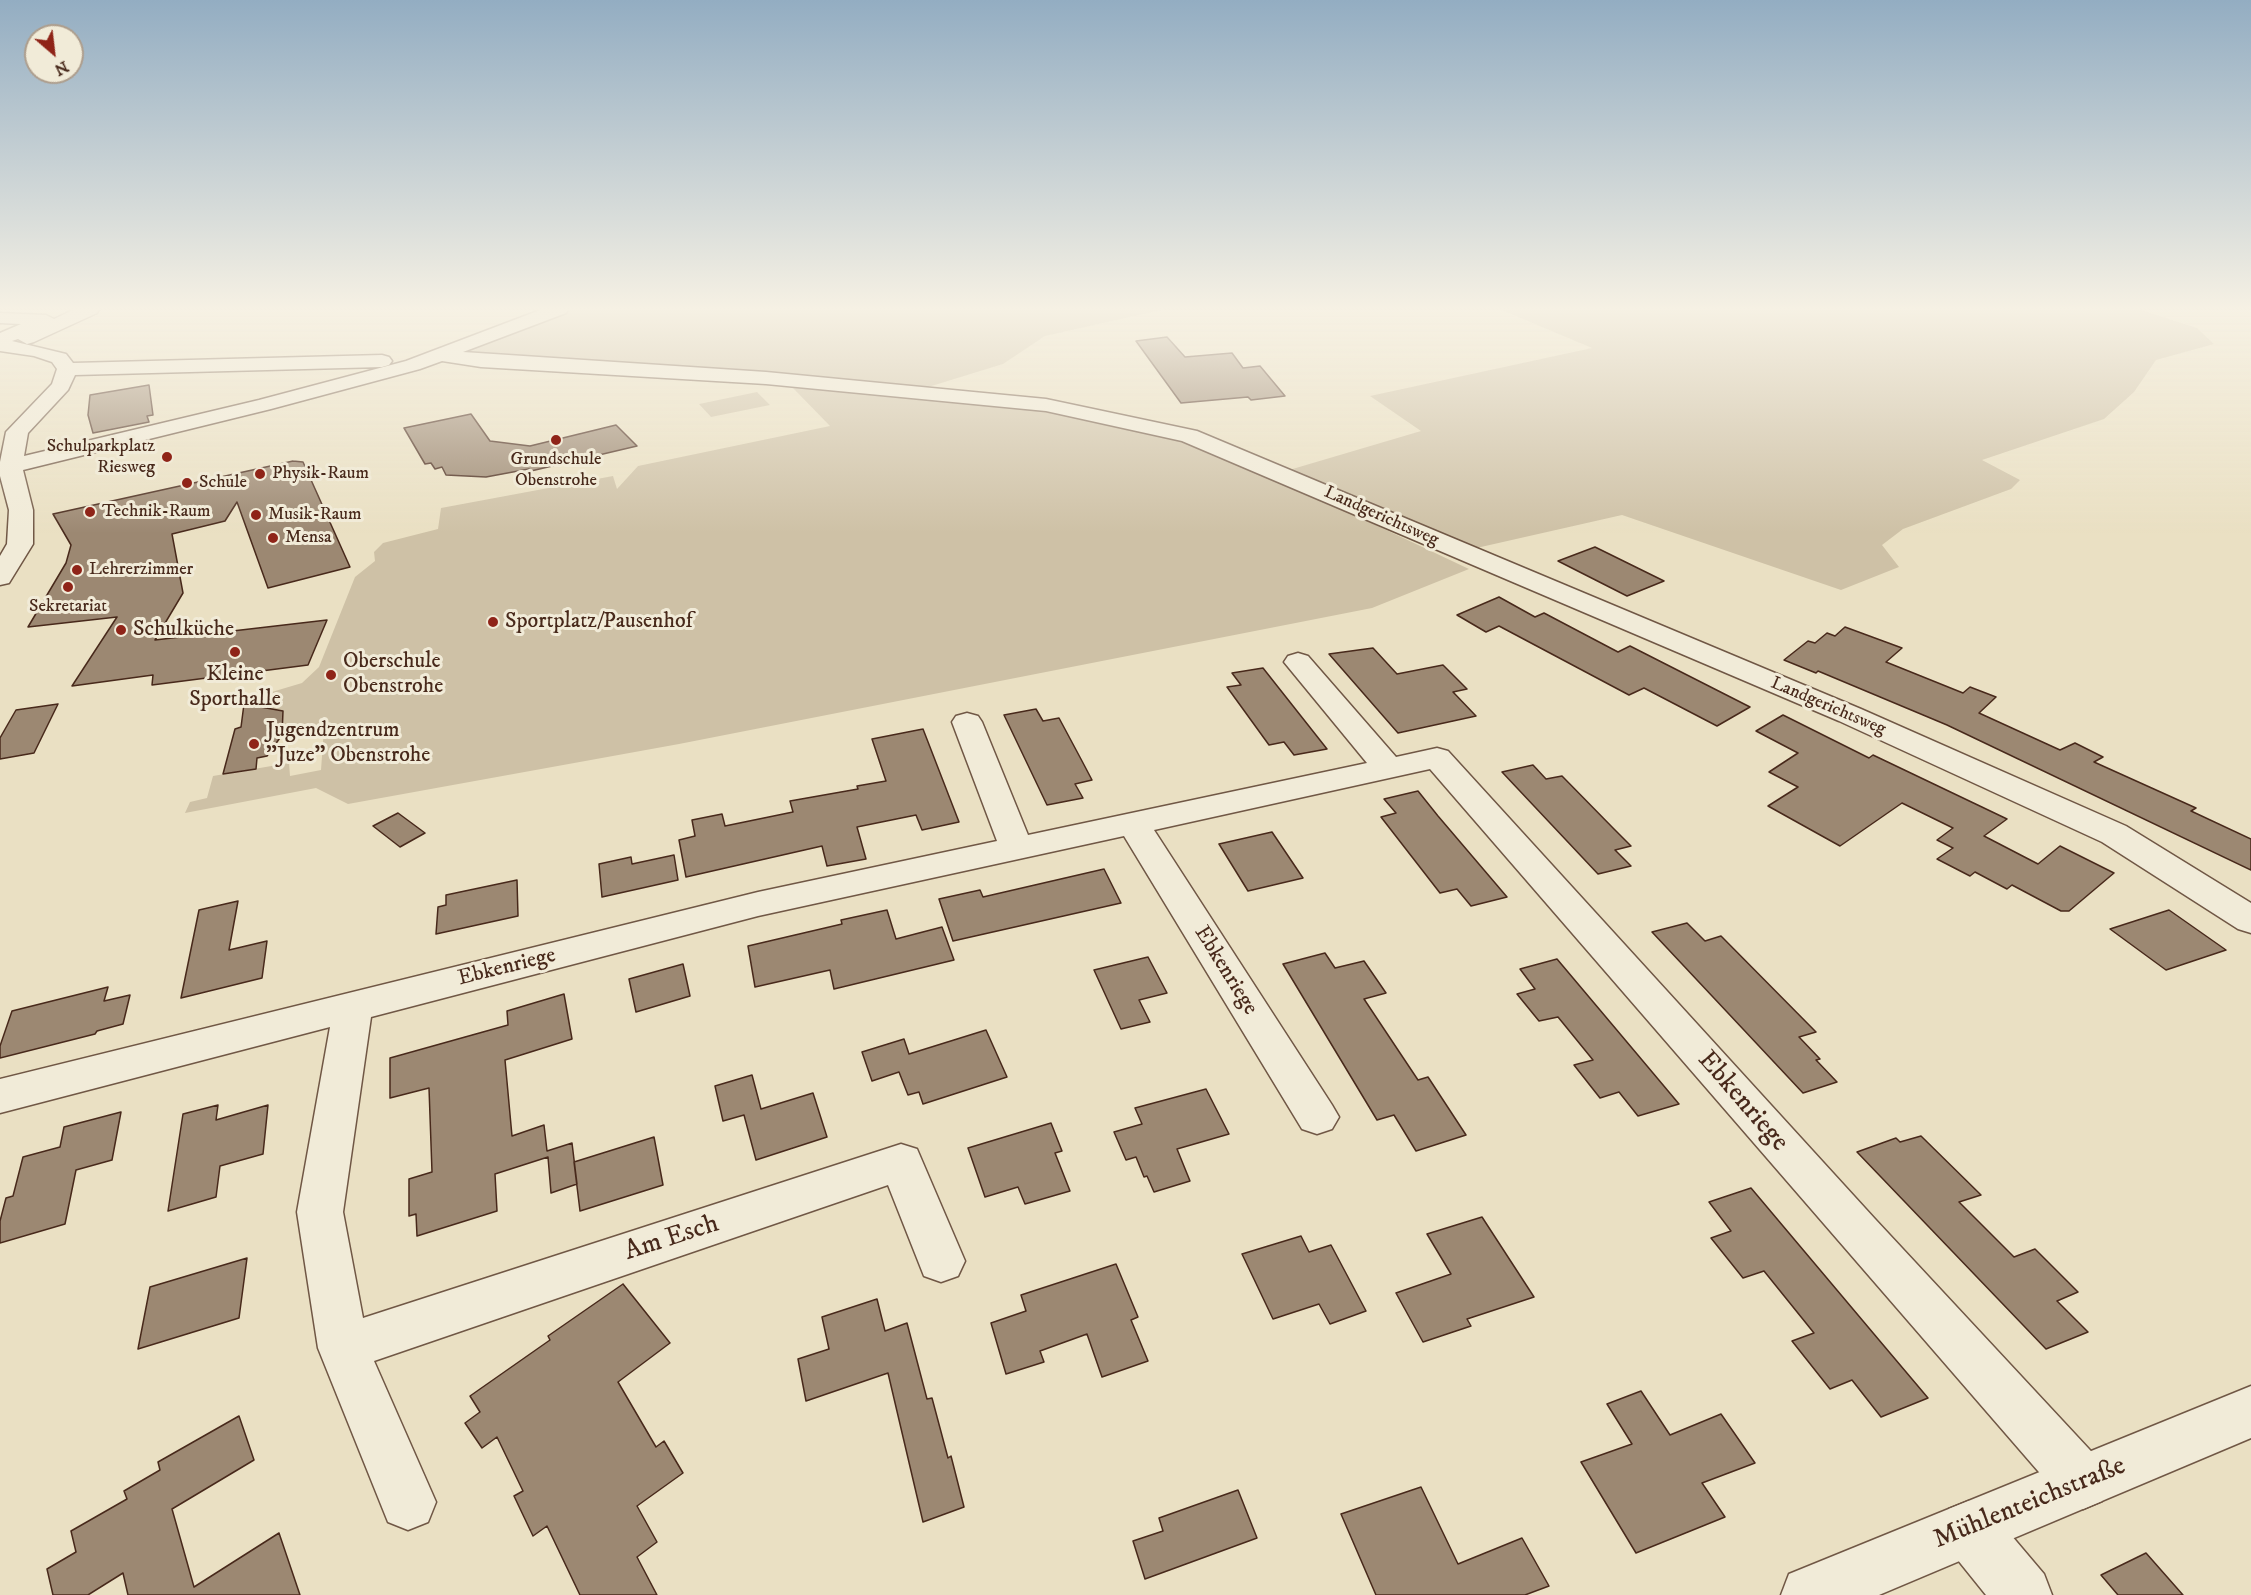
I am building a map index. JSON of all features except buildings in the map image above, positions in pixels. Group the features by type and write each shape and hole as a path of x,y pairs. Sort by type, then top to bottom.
{"street":[{"path":"0,577 20,544 21,510 6,467 17,432 62,383"},
{"path":"6,467 344,383"},
{"name":"Landgerichtsweg","path":"822,383 1046,405 1190,436 1839,711 2103,829 2251,920"},
{"path":"1298,662 1388,768"},
{"path":"967,722 1017,849"},
{"name":"Ebkenriege","path":"0,1096 758,904 1437,758 1858,1233 2083,1482"},
{"name":"Ebkenriege","path":"1133,824 1317,1117"},
{"path":"353,1007 320,1212 343,1348 408,1502"},
{"name":"Am Esch","path":"343,1348 901,1162 941,1261"},
{"name":"Mühlenteichstraße","path":"1810,1595 2251,1412"},
{"path":"1969,1529 2023,1595"}],"shaded area":[{"path":"803,383 940,383 912,392"},
{"path":"1428,383 2140,383 2134,392 2104,419 1982,460 2020,480 2011,489 1903,529 1882,545 1899,567 1841,590 1622,515 1472,549 1279,473 1421,431 1370,396"},
{"path":"792,387 1049,412 1173,438 1310,494 1469,569 1372,608 679,744 348,804 316,788 185,813 190,802 207,798 213,776 289,763 290,776 321,770 324,728 282,735 283,712 254,713 255,697 302,683 319,667 355,577 375,561 374,552 383,543 438,529 441,508 613,476 617,489 638,466 830,426"},
{"path":"757,392 770,405 711,417 699,404"}],"place":[{"name":"Grundschule Obenstrohe","path":"556,440"},
{"name":"Schulparkplatz Riesweg","path":"167,457"},
{"name":"Physik-Raum","path":"260,474"},
{"name":"Schule","path":"187,483"},
{"name":"Technik-Raum","path":"90,512"},
{"name":"Musik-Raum","path":"256,515"},
{"name":"Mensa","path":"273,538"},
{"name":"Lehrerzimmer","path":"77,570"},
{"name":"Sekretariat","path":"68,587"},
{"name":"Sportplatz/Pausenhof","path":"493,622"},
{"name":"Schulküche","path":"121,630"},
{"name":"Kleine Sporthalle","path":"235,652"},
{"name":"Oberschule Obenstrohe","path":"331,675"},
{"name":"Jugendzentrum \"Juze\" Obenstrohe","path":"254,744"}]}
